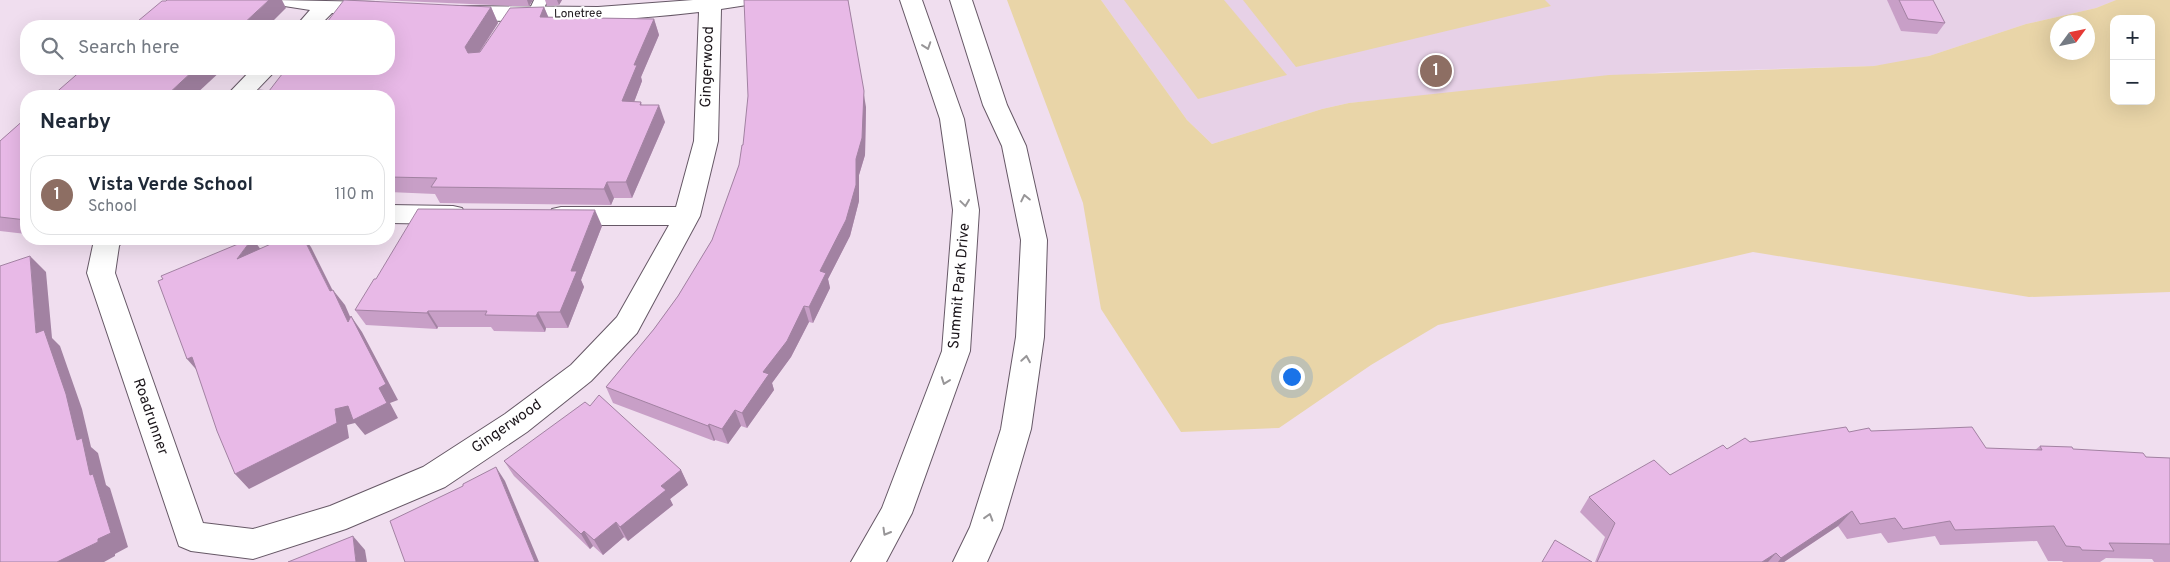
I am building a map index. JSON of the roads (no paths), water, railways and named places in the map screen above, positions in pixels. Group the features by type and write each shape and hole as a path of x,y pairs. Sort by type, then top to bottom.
{"street":[{"path":"286,0 327,6 395,10"},
{"name":"Lonetree","path":"434,11 522,15 633,14 739,0"},
{"name":"Summit Park Drive","path":"868,562 896,513 956,351 966,210 952,119 911,0"},
{"path":"962,0 995,106 1014,146 1034,240 1030,337 1016,429 986,528 970,562"},
{"name":"Gingerwood","path":"253,544 335,519 434,478 516,423 581,372 627,325 687,216 706,141 710,5"},
{"path":"313,20 327,6"},
{"path":"244,90 259,75"},
{"path":"395,214 478,215"},
{"path":"538,215 687,216"},
{"name":"Roadrunner","path":"106,245 101,273 191,536 253,544"}],"place":[{"name":"Vista Verde School","path":"1436,71"}]}
